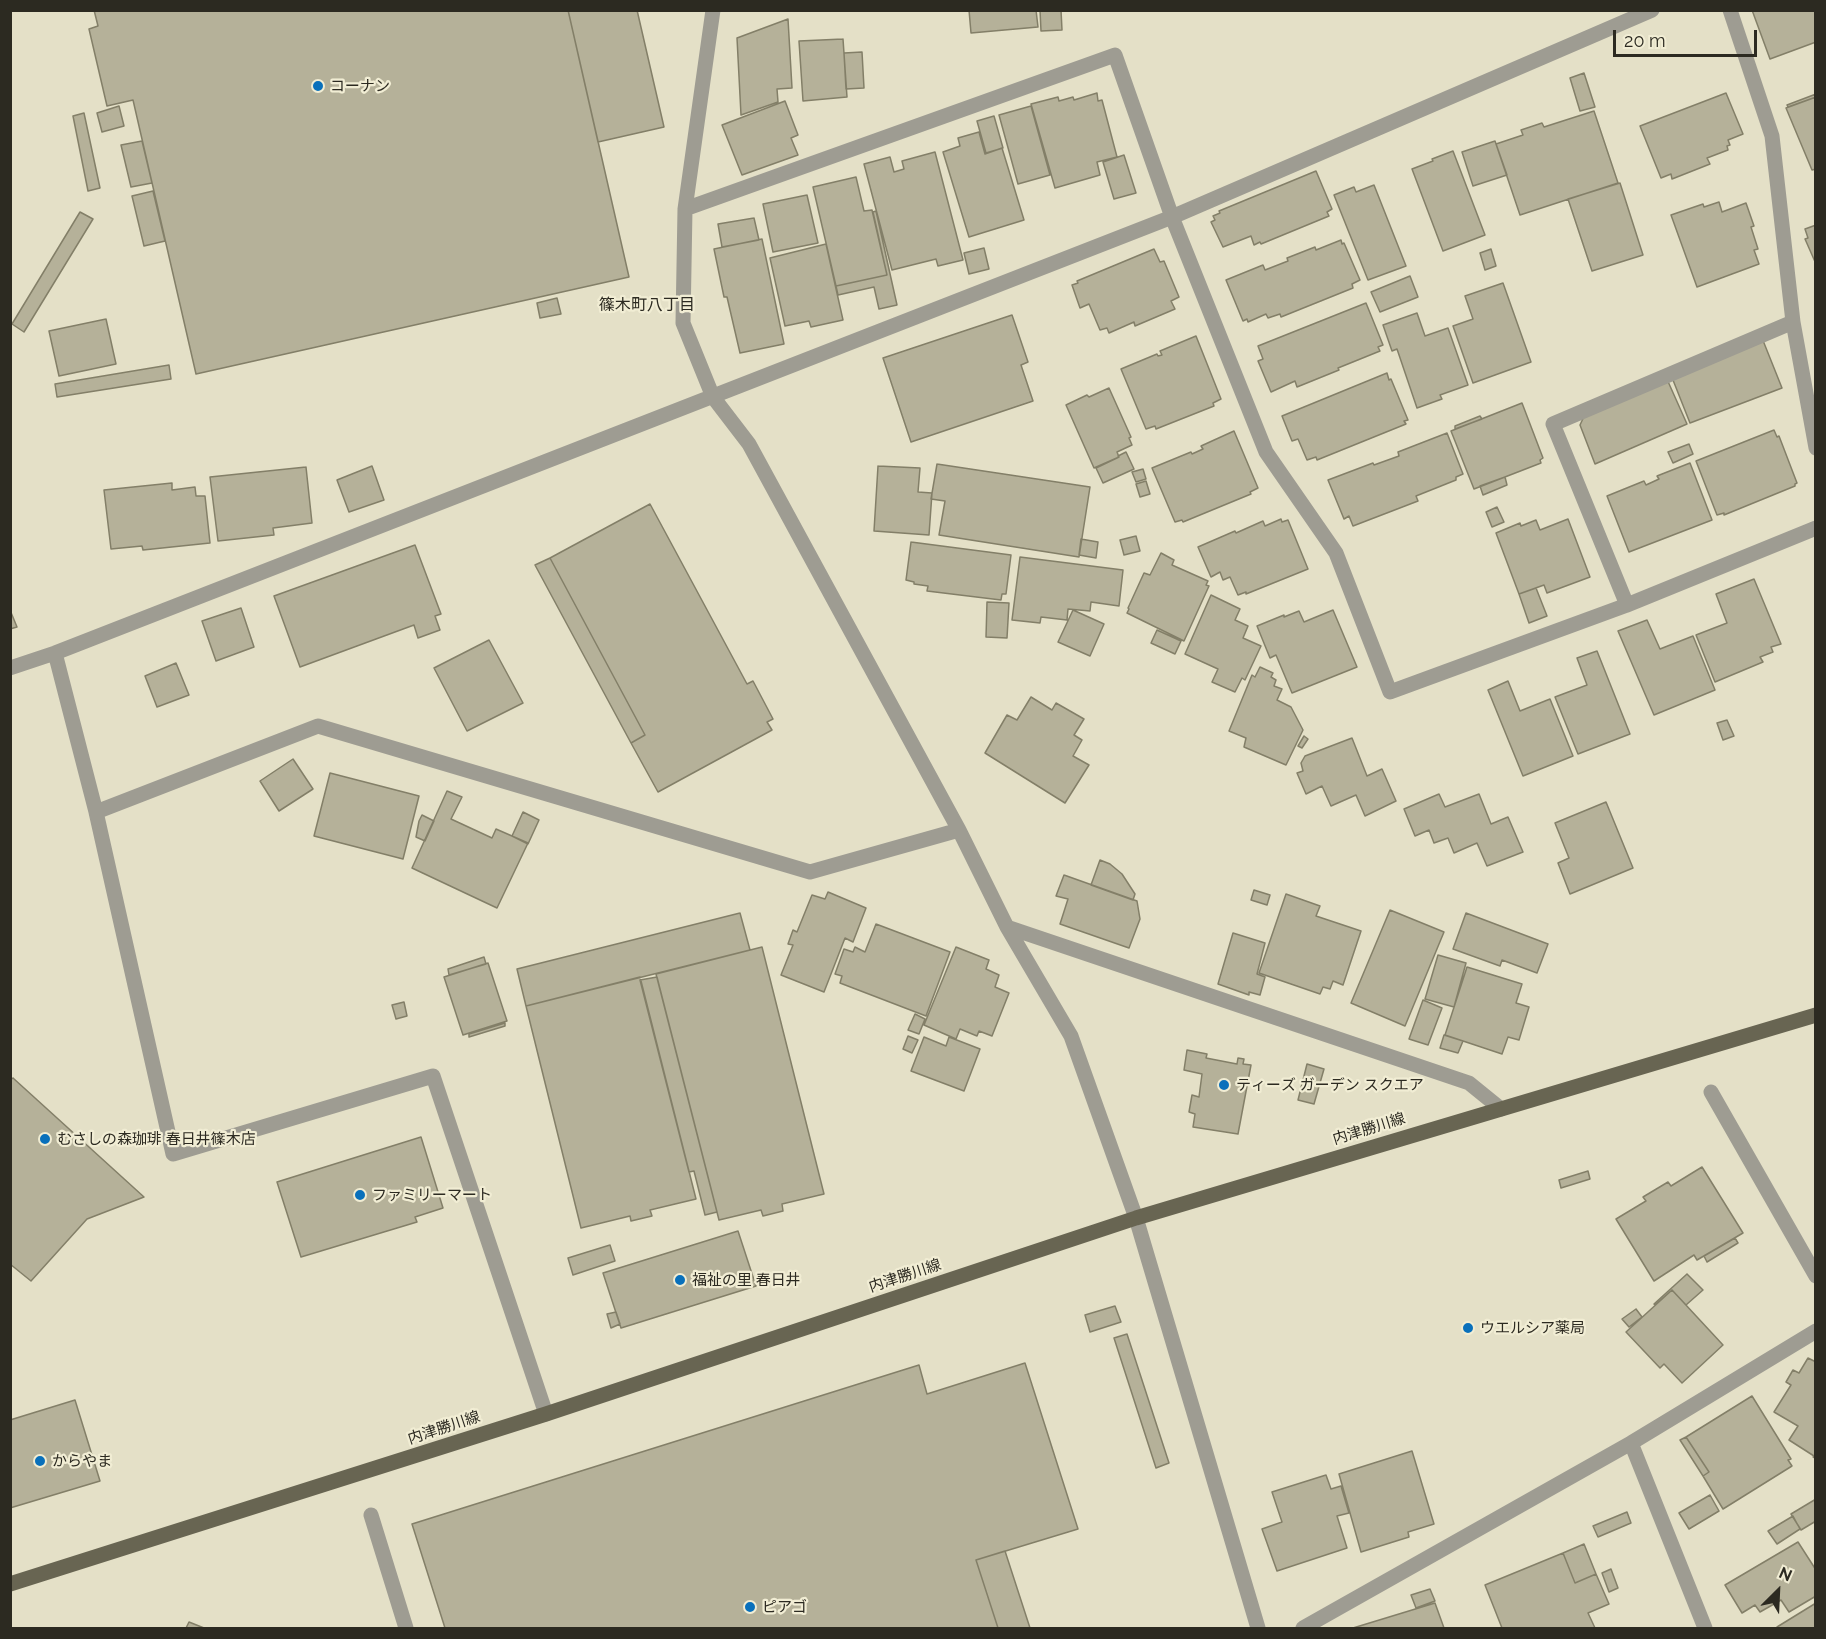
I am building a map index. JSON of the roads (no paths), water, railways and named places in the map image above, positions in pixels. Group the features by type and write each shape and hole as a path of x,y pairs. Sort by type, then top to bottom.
{"main road":[{"name":"内津勝川線","path":"10,1584 546,1414 1136,1218 1815,1015"}],"street":[{"path":"713,10 685,209 683,323 712,397 748,444 959,830 1007,927 1071,1036 1136,1218 1258,1629"},
{"path":"10,668 55,653 1172,217 1652,10"},
{"path":"1730,10 1772,136 1793,322 1815,448"},
{"path":"685,209 1114,55 1172,217 1266,452 1336,553 1390,692 1627,605 1815,528"},
{"path":"1627,605 1553,424 1793,322"},
{"path":"55,653 96,812 173,1154 433,1076 546,1414"},
{"path":"96,812 318,726 810,872 959,830"},
{"path":"1007,927 1469,1083 1501,1108"},
{"path":"1711,1092 1815,1276"},
{"path":"1303,1629 1631,1443 1815,1331"},
{"path":"1631,1443 1705,1629"},
{"path":"371,1515 406,1629"}],"place":[{"name":"コーナン","path":"318,86"},
{"name":"ティーズ ガーデン スクエア","path":"1224,1085"},
{"name":"むさしの森珈琲 春日井篠木店","path":"45,1139"},
{"name":"ファミリーマート","path":"360,1195"},
{"name":"福祉の里 春日井","path":"680,1280"},
{"name":"ウエルシア薬局","path":"1468,1328"},
{"name":"からやま","path":"40,1461"},
{"name":"ピアゴ","path":"750,1607"}],"district":[{"name":"篠木町八丁目","path":"647,305"}]}
